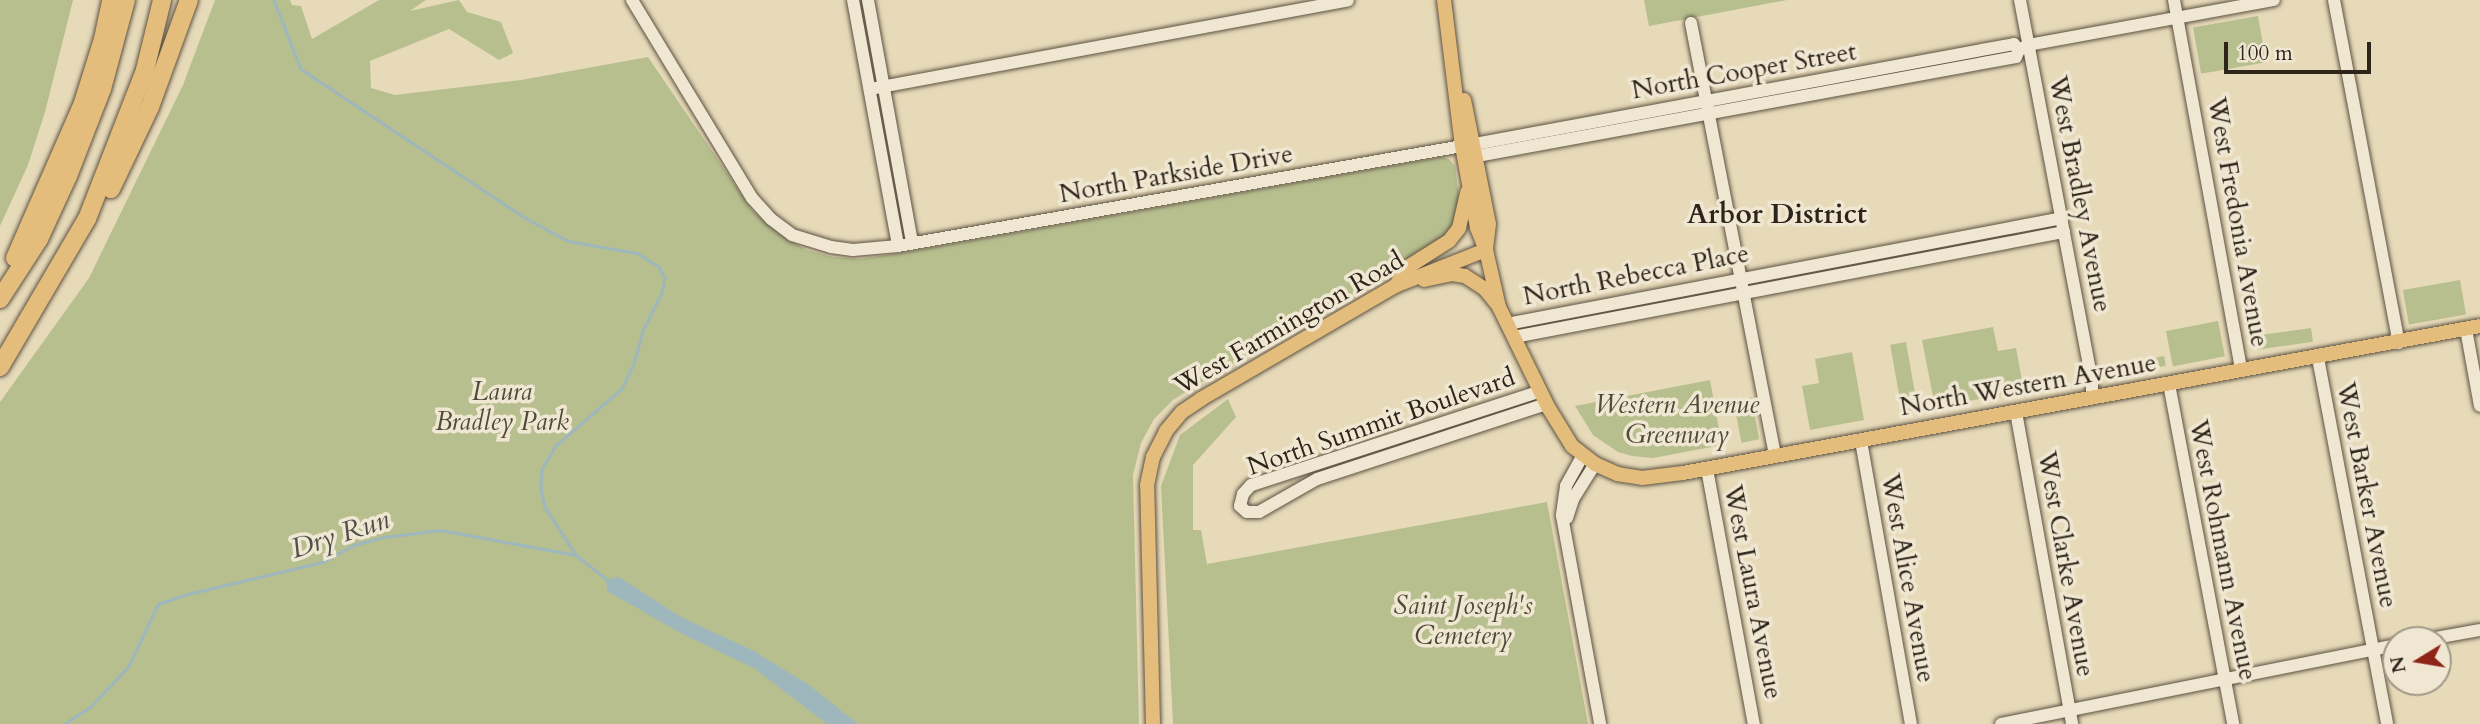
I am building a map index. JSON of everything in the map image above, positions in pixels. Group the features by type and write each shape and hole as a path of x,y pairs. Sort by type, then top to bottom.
{"highway":[{"path":"0,285 29,231 74,125 93,75 111,0"},
{"path":"0,299 39,239 68,176 102,89 126,0"},
{"path":"88,219 145,70 162,0"},
{"path":"0,367 88,219 116,183 163,76 189,0"}],"main road":[{"path":"1444,0 1455,77 1466,106 1471,149 1489,224 1486,250"},
{"path":"1395,286 1412,265 1449,241 1459,228 1471,149"},
{"path":"1468,178 1477,228 1486,250 1499,307"},
{"name":"West Farmington Road","path":"1153,724 1147,485 1150,466 1160,439 1177,418 1197,401 1395,286 1486,250"},
{"path":"1395,286 1452,274 1465,276 1485,289 1499,307 1544,398 1572,446 1589,460"},
{"name":"North Western Avenue","path":"1589,460 1617,474 1642,478 1707,469 2473,328"}],"street":[{"name":"North Parkside Drive","path":"632,0 751,198 771,219 792,235 831,247 853,250 898,246 1471,149"},
{"path":"853,0 898,246"},
{"path":"868,0 912,243"},
{"path":"870,89 1349,0"},
{"name":"West Bradley Avenue","path":"2020,0 2023,47 2062,218 2092,380 2092,397"},
{"name":"West Fredonia Avenue","path":"2174,0 2241,370"},
{"name":"North Cooper Street","path":"1471,149 1705,107 2014,44 2023,47 2274,0"},
{"path":"2334,0 2399,343"},
{"name":"West Laura Avenue","path":"1690,23 1775,456"},
{"name":"North Rebecca Place","path":"1510,330 1740,277 2062,218"},
{"name":"North Rebecca Place","path":"1510,330 1742,292 2064,232"},
{"path":"2473,328 2480,406"},
{"name":"West Barker Avenue","path":"2318,358 2387,724"},
{"name":"West Rohmann Avenue","path":"2169,384 2233,724"},
{"name":"North Summit Boulevard","path":"1544,398 1317,479 1259,512 1247,512 1240,506 1243,494 1251,485 1544,398"},
{"name":"West Clarke Avenue","path":"2016,412 2071,718"},
{"name":"West Alice Avenue","path":"1861,441 1911,724"},
{"path":"1589,460 1564,495 1562,516 1600,724"},
{"name":"West Laura Avenue","path":"1707,469 1755,724"},
{"path":"2452,635 2480,630"},
{"path":"2001,724 2071,718 2382,647"}],"green space":[{"path":"0,0 73,0 45,112 28,165 0,226"},
{"name":"Laura Bradley Park","path":"215,0 290,0 292,5 301,6 312,39 379,0 426,0 410,11 459,0 467,12 501,22 513,53 499,60 449,29 370,61 371,88 395,95 521,80 648,57 752,210 778,233 806,250 833,257 859,259 907,252 1442,157 1449,159 1455,166 1459,197 1456,221 1440,244 1195,386 1173,400 1154,419 1141,443 1133,475 1139,724 0,724 0,402 89,278 183,85"},
{"path":"1644,0 1787,0 1649,26"},
{"path":"2258,16 2266,62 2201,74 2193,27"},
{"path":"2460,280 2466,314 2409,325 2403,290"},
{"path":"2218,321 2225,356 2173,366 2166,331"},
{"path":"1993,327 1998,351 2016,348 2024,391 1935,407 1922,340"},
{"path":"2311,328 2313,342 2256,350 2254,336"},
{"path":"1906,342 1918,410 1902,413 1890,345"},
{"name":"Western Avenue Greenway","path":"1852,352 1864,420 1810,430 1802,386 1819,383 1815,359"},
{"path":"2164,356 2166,366 2107,377 2105,367"},
{"name":"Western Avenue Greenway","path":"1710,380 1722,445 1653,458 1632,456 1618,452 1593,435 1575,406"},
{"name":"Western Avenue Greenway","path":"1751,397 1759,439 1742,443 1733,400"},
{"name":"Saint Joseph's Cemetery","path":"1228,399 1236,417 1193,465 1193,530 1201,530 1207,564 1547,502 1588,724 1173,724 1161,486 1180,435"}],"water":[{"path":"619,577 681,617 754,651 809,685 858,724 827,724 754,668 684,635 607,591 606,580"}],"waterway":[{"path":"274,0 301,69 522,216 568,241 637,253 659,267 665,278 662,293 643,331 634,364 622,389 556,446 542,469 541,489 545,507 576,555"},
{"name":"Dry Run","path":"64,724 90,707 128,667 158,604 184,595 323,562 354,545 384,537 441,530 576,555 609,581"}],"district":[{"name":"Arbor District","path":"1777,214"}]}
